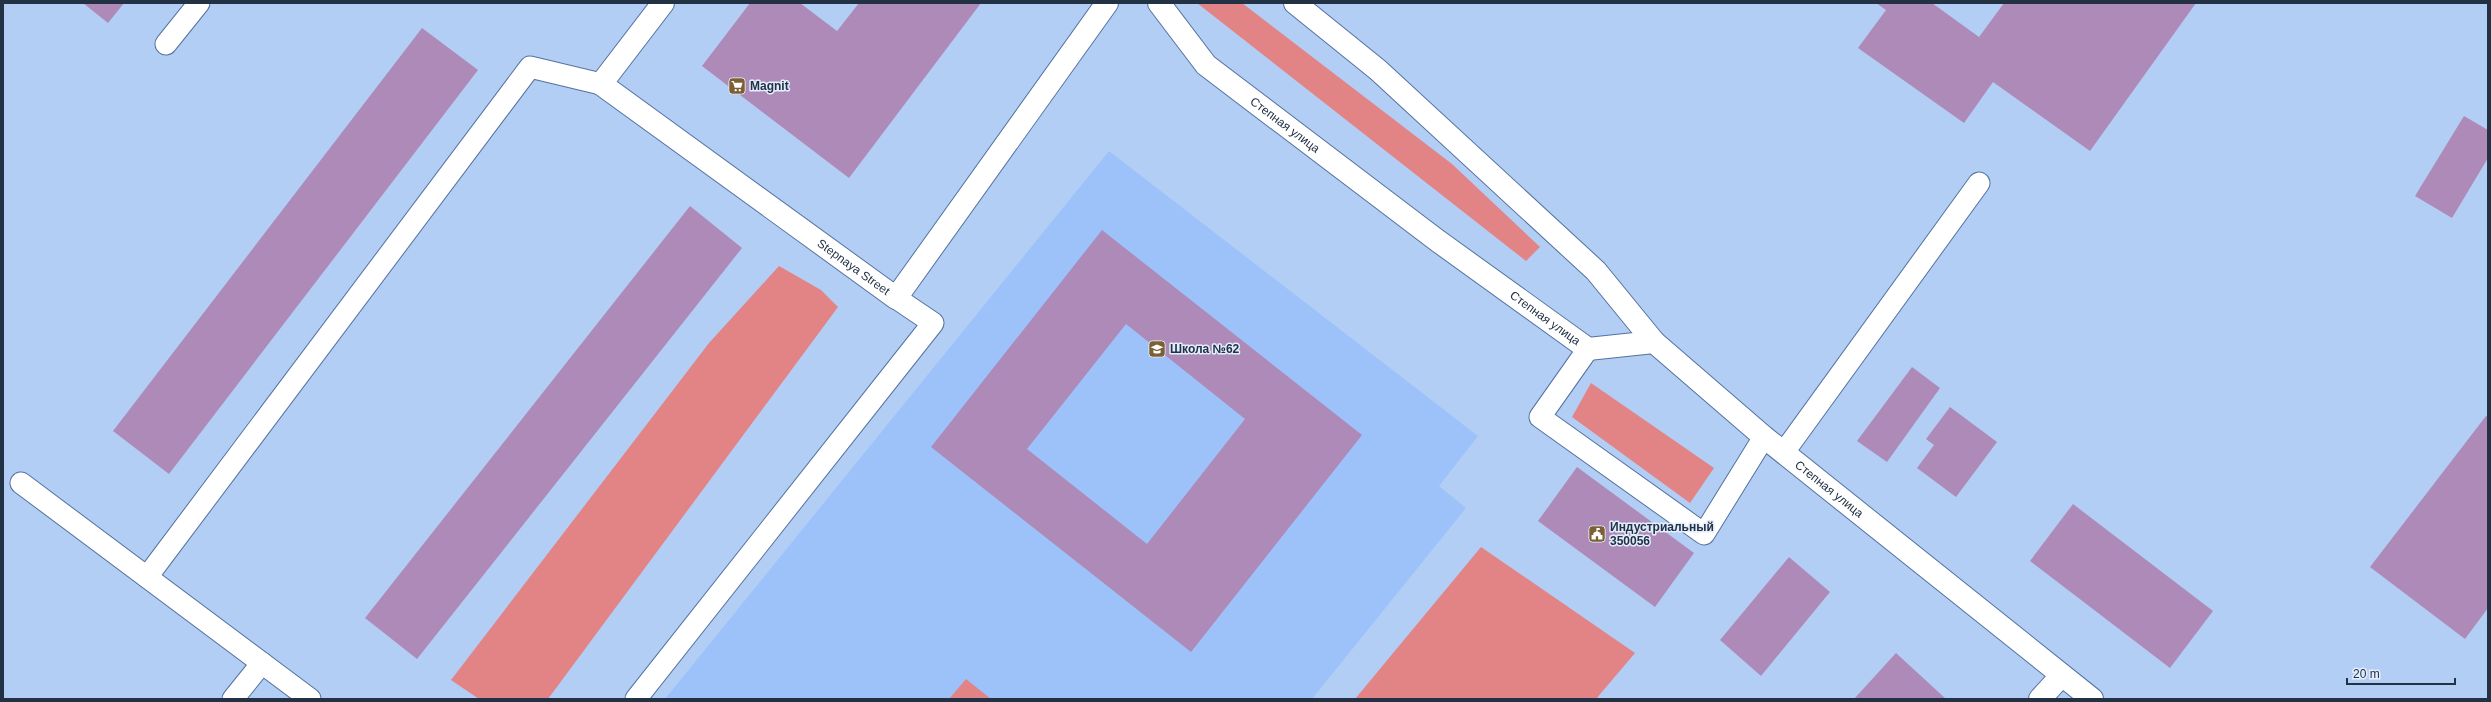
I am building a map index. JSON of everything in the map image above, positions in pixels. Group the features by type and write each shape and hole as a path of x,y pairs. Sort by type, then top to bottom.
{"street":[{"path":"601,84 663,3"},
{"name":"Stepnaya Street","path":"601,84 896,298 1107,3"},
{"name":"Степная улица","path":"1159,3 1206,65 1438,241 1588,349 1654,342 1764,437 2061,676 2092,699"},
{"path":"1295,3 1378,70 1596,271 1654,342"},
{"path":"2040,699 2061,676"}],"lane":[{"path":"166,44 199,3"},
{"path":"147,577 530,67 601,84"},
{"path":"1784,452 1979,183"},
{"path":"636,699 933,323 896,298"},
{"path":"1588,349 1540,417 1704,534 1764,437"},
{"path":"21,483 310,699"},
{"path":"233,699 262,663"}],"shaded area":[{"path":"1197,3 1242,3 1452,164 1540,247 1526,261"},
{"name":"Школа №62","path":"1109,151 1478,436 1439,486 1466,508 1312,699 665,699"},
{"path":"779,266 821,290 838,307 548,699 479,699 451,680 709,343"},
{"path":"1591,383 1714,468 1690,503 1572,417"},
{"path":"1481,547 1635,653 1596,699 1355,699"},
{"path":"966,679 991,699 949,699"}],"building":[{"path":"83,3 124,3 108,23"},
{"path":"750,3 800,3 837,31 859,3 981,3 849,178 702,66"},
{"path":"1876,3 1932,3 1979,37 2004,3 2196,3 2090,151 1993,82 1964,123 1858,48 1886,10"},
{"path":"422,28 478,70 169,474 113,431"},
{"path":"2464,116 2488,130 2488,158 2452,218 2415,196"},
{"path":"690,206 742,248 417,659 365,618"},
{"path":"1102,230 1362,435 1191,652 931,447","holes":["1126,324 1245,419 1147,544 1027,449"]},
{"path":"1912,367 1940,388 1887,462 1857,441"},
{"path":"1950,407 1997,442 1956,497 1917,468 1934,445 1926,439"},
{"path":"2486,416 2488,417 2488,608 2465,639 2370,567"},
{"path":"1577,467 1694,553 1655,607 1538,521"},
{"path":"2073,504 2213,611 2170,668 2030,561"},
{"path":"1789,557 1830,592 1761,676 1720,640"},
{"path":"1896,653 1946,699 1854,699"}],"place":[{"name":"Magnit","path":"737,86"},
{"name":"Школа №62","path":"1157,349"},
{"name":"Индустриальный 350056","path":"1597,534"}]}
